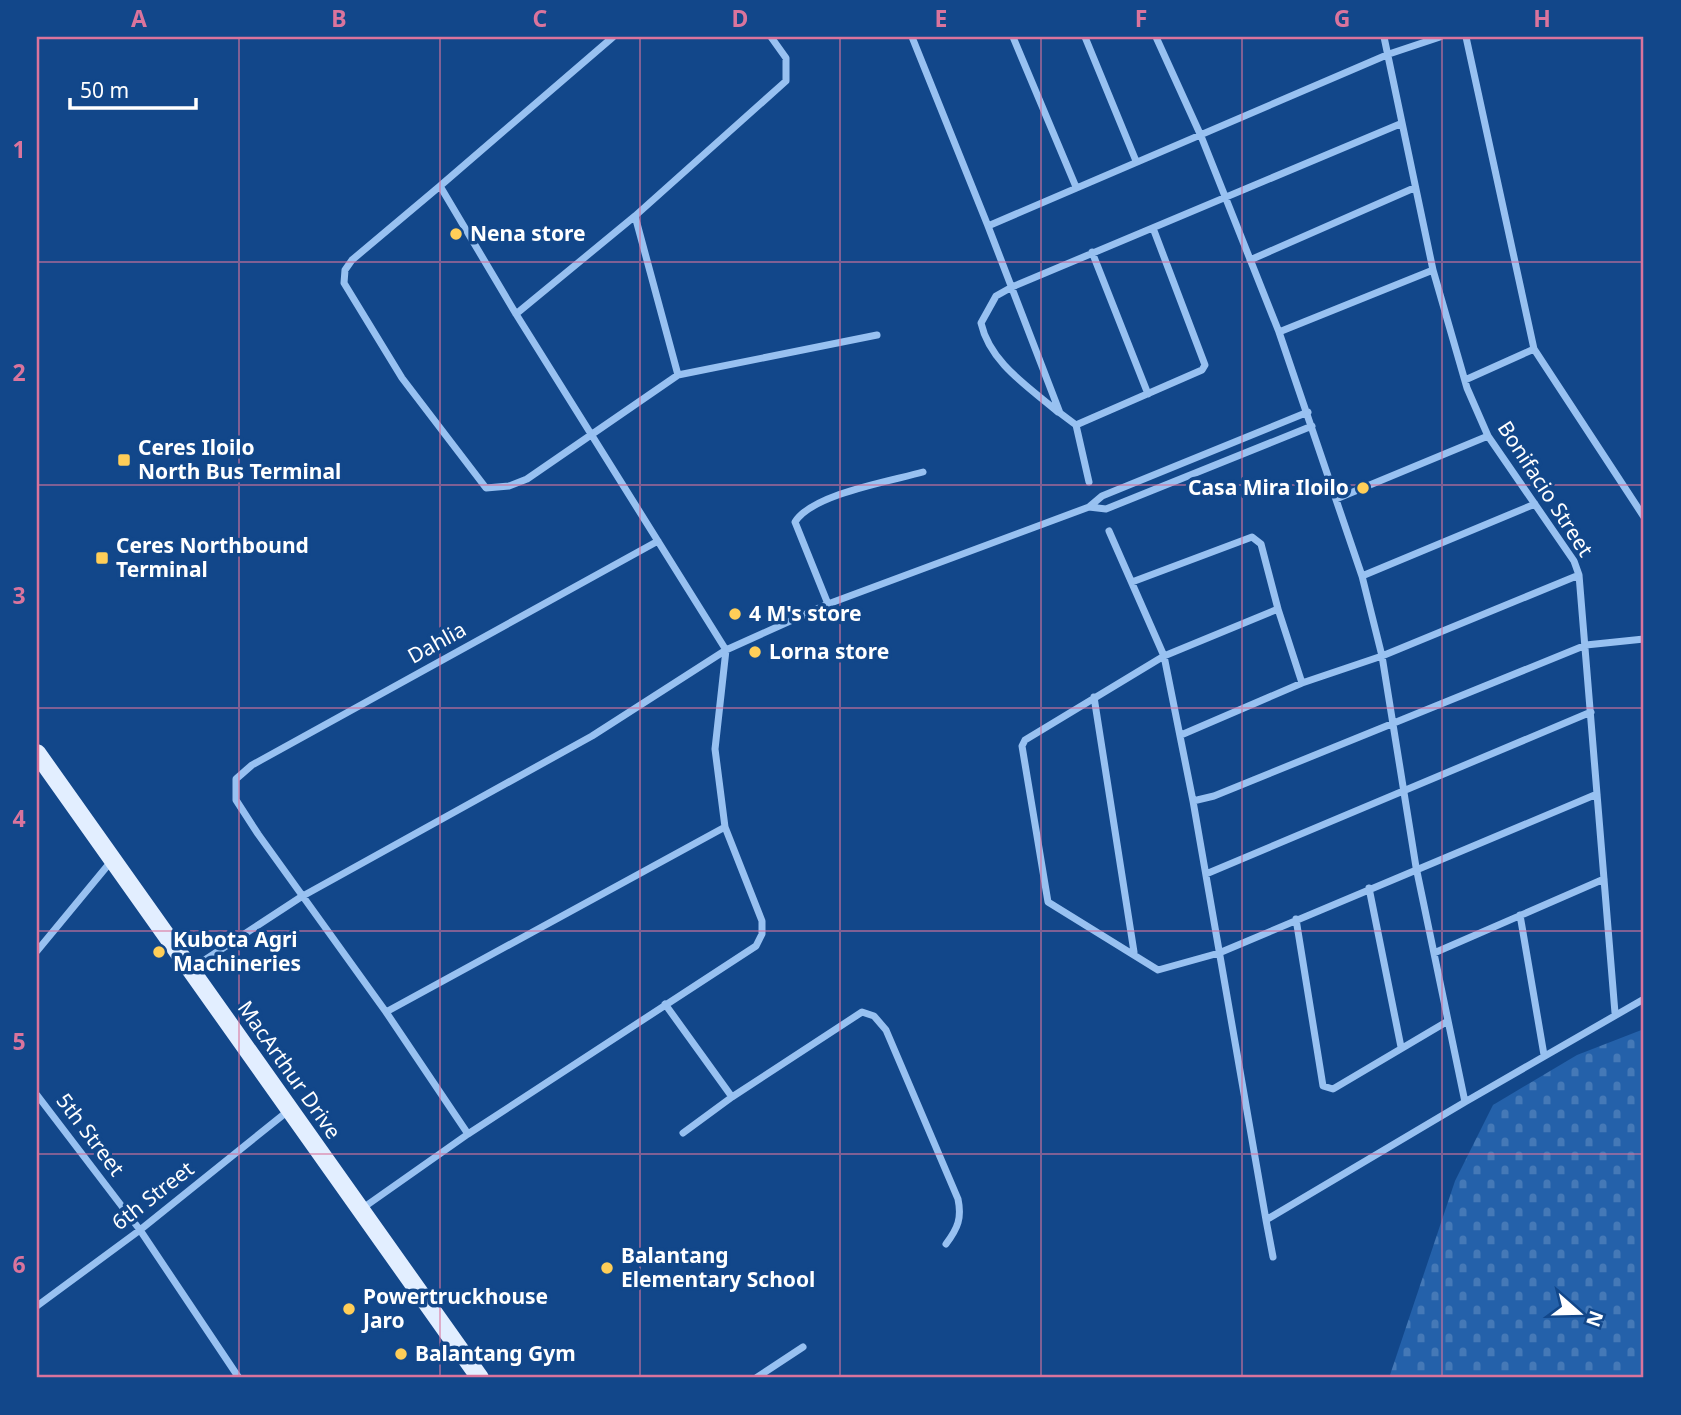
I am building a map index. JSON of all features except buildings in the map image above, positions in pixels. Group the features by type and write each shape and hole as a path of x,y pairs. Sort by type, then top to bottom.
{"main road":[{"name":"MacArthur Drive","path":"37,753 480,1378"}],"street":[{"path":"613,37 352,260 345,270 344,283 363,318 402,378 486,488 509,486 527,478 678,375 877,335"},
{"path":"516,314 635,216 786,81 786,58 771,37"},
{"path":"912,37 1060,413"},
{"path":"1013,37 1076,187"},
{"path":"1085,37 1136,161"},
{"path":"1156,37 1200,136 1279,332 1362,576 1396,725 1416,867 1465,1102"},
{"name":"Bonifacio Street","path":"1384,37 1400,124 1433,271 1465,380 1488,436 1574,561 1578,575 1615,1013"},
{"path":"988,226 1388,54 1440,37"},
{"path":"1466,37 1534,349 1644,516"},
{"path":"1089,482 1076,425 1003,365 983,333 981,323 996,296 1092,252 1224,200 1400,124"},
{"path":"359,1210 468,1134 756,946 762,934 762,921 725,827 715,749 726,650 516,314 440,186"},
{"path":"1250,260 1414,188"},
{"path":"635,216 678,375"},
{"path":"1076,425 1202,370 1205,365 1153,228"},
{"path":"1092,252 1148,394"},
{"path":"1279,332 1433,271"},
{"path":"1465,380 1534,349"},
{"path":"191,969 301,897 592,736 726,650 828,604 1090,507 1111,493 1307,412"},
{"path":"1090,507 1106,509 1312,426"},
{"path":"1336,499 1488,436"},
{"path":"1223,447 1228,460"},
{"path":"828,604 795,522 802,511 826,500 923,472"},
{"path":"1111,493 1115,505"},
{"path":"1362,576 1535,504"},
{"path":"1109,531 1164,656 1193,801 1273,1257"},
{"path":"1132,582 1251,537 1261,544 1302,683"},
{"name":"Dahlia","path":"301,897 236,800 236,779 252,765 658,541"},
{"path":"1181,735 1302,683 1382,656 1578,575"},
{"path":"1278,609 1164,656 1025,740 1021,753 1048,902 1134,952 1158,970 1219,953 1416,867 1597,794"},
{"path":"1193,801 1214,796 1396,725 1586,646 1644,639"},
{"path":"1094,697 1134,952"},
{"path":"1206,874 1591,712"},
{"path":"386,1012 725,827"},
{"path":"37,951 113,858"},
{"path":"1434,953 1604,879"},
{"path":"1369,888 1401,1047"},
{"path":"301,897 386,1012 468,1134"},
{"path":"1520,915 1544,1055"},
{"path":"1296,919 1323,1086 1333,1089 1448,1021"},
{"path":"1266,1220 1615,1013 1644,999"},
{"path":"665,1004 732,1097"},
{"path":"683,1133 732,1097 862,1012 874,1016 886,1030 958,1199 961,1212 958,1228 946,1244"},
{"name":"5th Street","path":"37,1095 141,1230 239,1378"},
{"name":"6th Street","path":"37,1306 141,1230 289,1111"},
{"path":"757,1378 803,1347"}],"green space":[{"path":"1644,1029 1644,1378 1389,1378 1455,1181 1493,1105 1577,1055"}],"place":[{"name":"Nena store","path":"456,234"},
{"name":"Ceres Iloilo North Bus Terminal","path":"124,460"},
{"name":"Casa Mira Iloilo","path":"1363,488"},
{"name":"Ceres Northbound Terminal","path":"102,558"},
{"name":"4 M's store","path":"735,614"},
{"name":"Lorna store","path":"755,652"},
{"name":"Kubota Agri Machineries","path":"159,952"},
{"name":"Balantang Elementary School","path":"607,1268"},
{"name":"Powertruckhouse Jaro","path":"349,1309"},
{"name":"Balantang Gym","path":"401,1354"}]}
